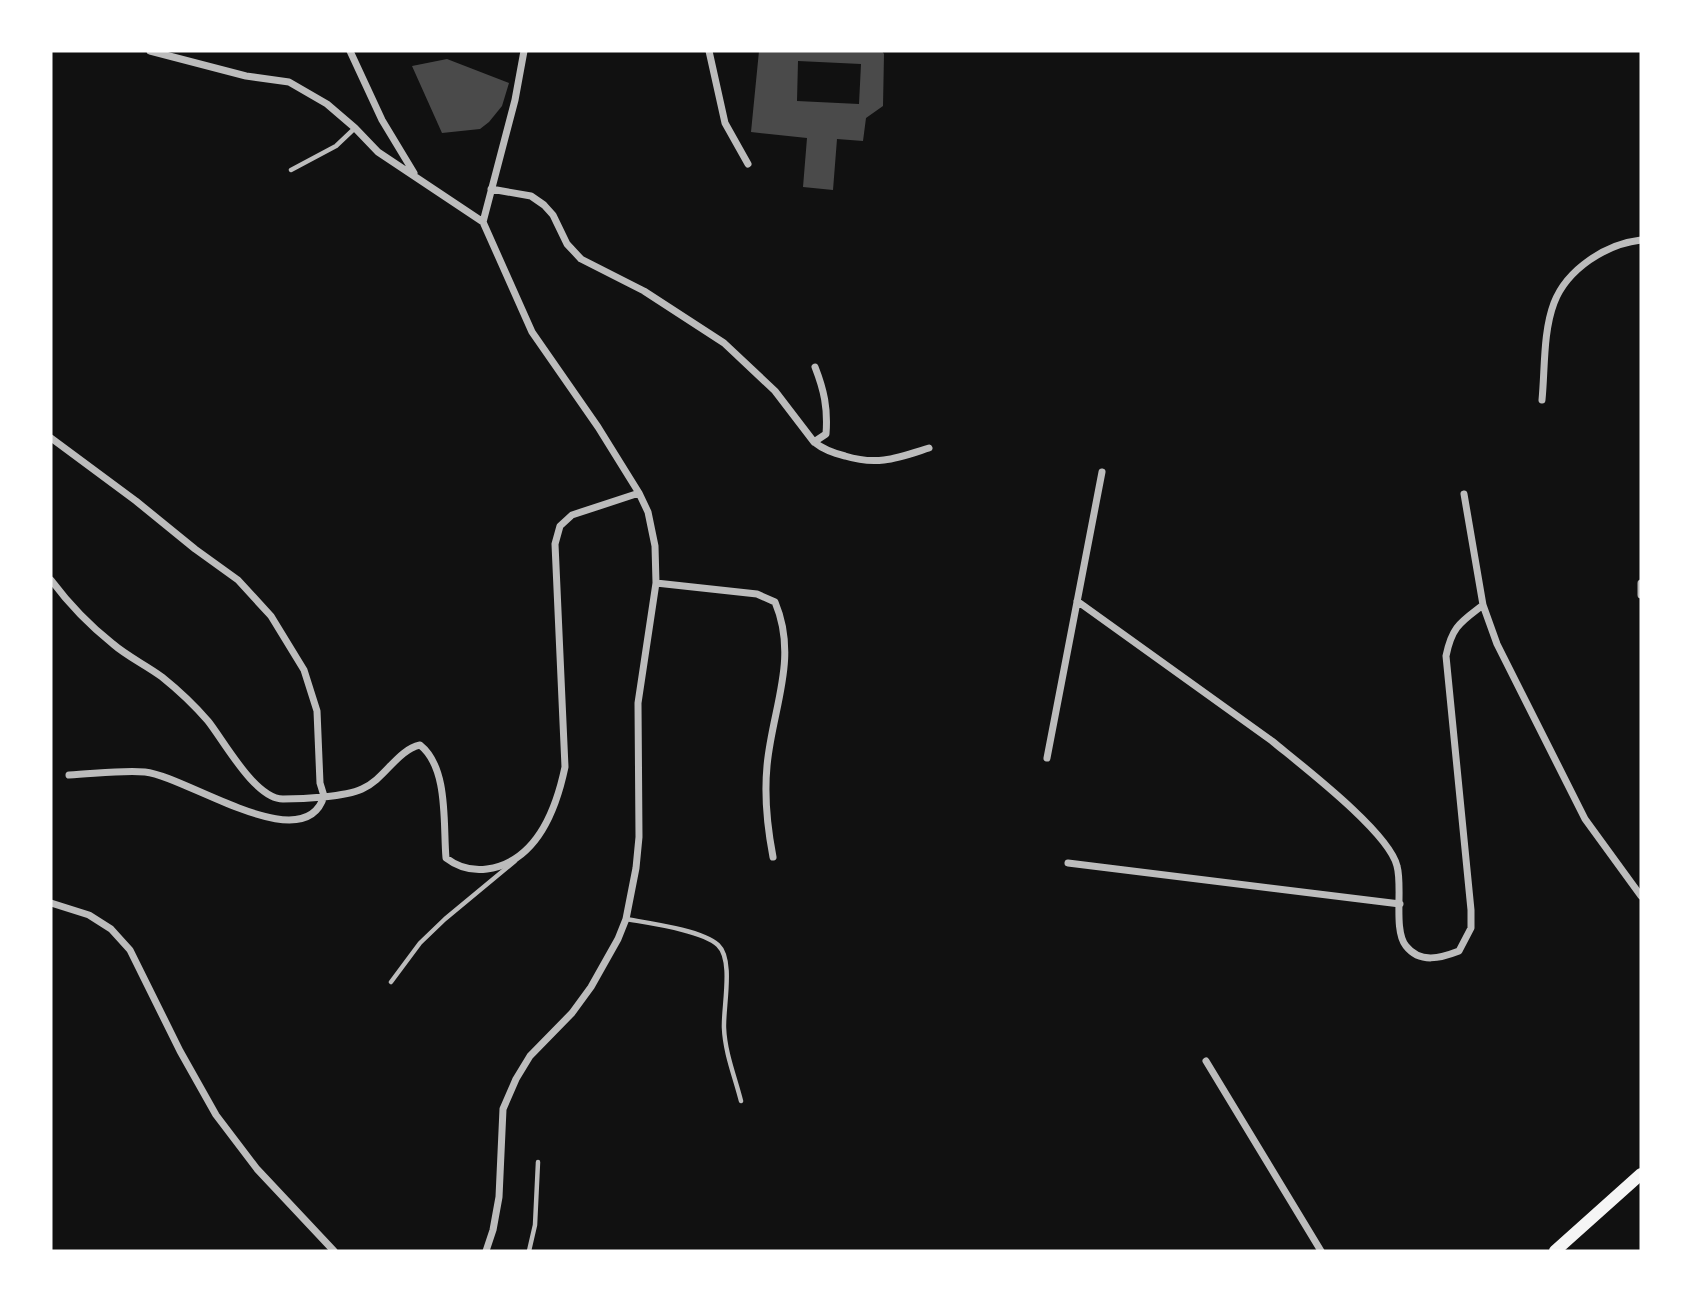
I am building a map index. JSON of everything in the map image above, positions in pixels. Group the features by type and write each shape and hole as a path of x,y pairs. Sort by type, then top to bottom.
{"main road":[{"path":"1555,1251 1641,1174"}],"street":[{"path":"150,51 246,76 289,82 327,104 378,152 483,222 532,332 598,427 648,512 655,546 656,583 638,703 639,837 626,919 591,987 572,1013 530,1056 503,1109 499,1197 494,1230 486,1251"},
{"path":"349,51 382,120 416,177"},
{"path":"483,222 515,100 524,51"},
{"path":"709,51 725,123 748,164"},
{"path":"491,189 531,196 552,215 567,244 581,259 644,291 724,343 775,391 822,449 865,462 888,461 929,448"},
{"path":"1542,400 1548,331 1554,303 1569,277 1594,257 1625,242 1641,240"},
{"path":"814,442 826,434 828,410 815,367"},
{"path":"51,438 238,580 271,616 304,670 317,711 320,783 324,796 321,808 311,817 294,821 251,813 182,782 146,772 69,775"},
{"path":"1047,758 1102,472"},
{"path":"51,580 69,605 114,645 162,677 208,721 232,755 262,789 279,799 362,790 386,773 410,747 420,745 428,752 443,794 446,858 457,866 477,870 497,867 518,859 533,845 560,793 565,767 555,544 560,526 572,515 639,494"},
{"path":"1464,494 1483,604 1497,644 1585,819 1641,896"},
{"path":"656,583 757,594 775,602 786,640 784,672 767,764 765,796 766,822 773,857"},
{"path":"1641,583 1641,595"},
{"path":"1077,601 1272,741 1369,826 1397,863 1400,929 1404,945 1419,957 1440,958 1459,951 1471,928 1446,656 1449,638 1458,625 1483,604"},
{"path":"1068,863 1400,904"},
{"path":"51,903 89,915 111,929 130,950 180,1051 216,1115 257,1169 334,1251"},
{"path":"1206,1061 1321,1251"}],"lane":[{"path":"290,170 336,146 355,128"},
{"path":"391,982 420,943 518,859"},
{"path":"626,919 683,930 716,942 724,951 724,1028 741,1101"},
{"path":"529,1251 535,1225 538,1162"}],"building":[{"path":"759,51 882,51 884,54 883,106 866,118 863,141 837,139 833,190 803,187 807,138 751,132","holes":["798,61 861,64 859,104 797,101"]},
{"path":"447,59 509,83 502,106 480,129 442,133 412,66"}]}
